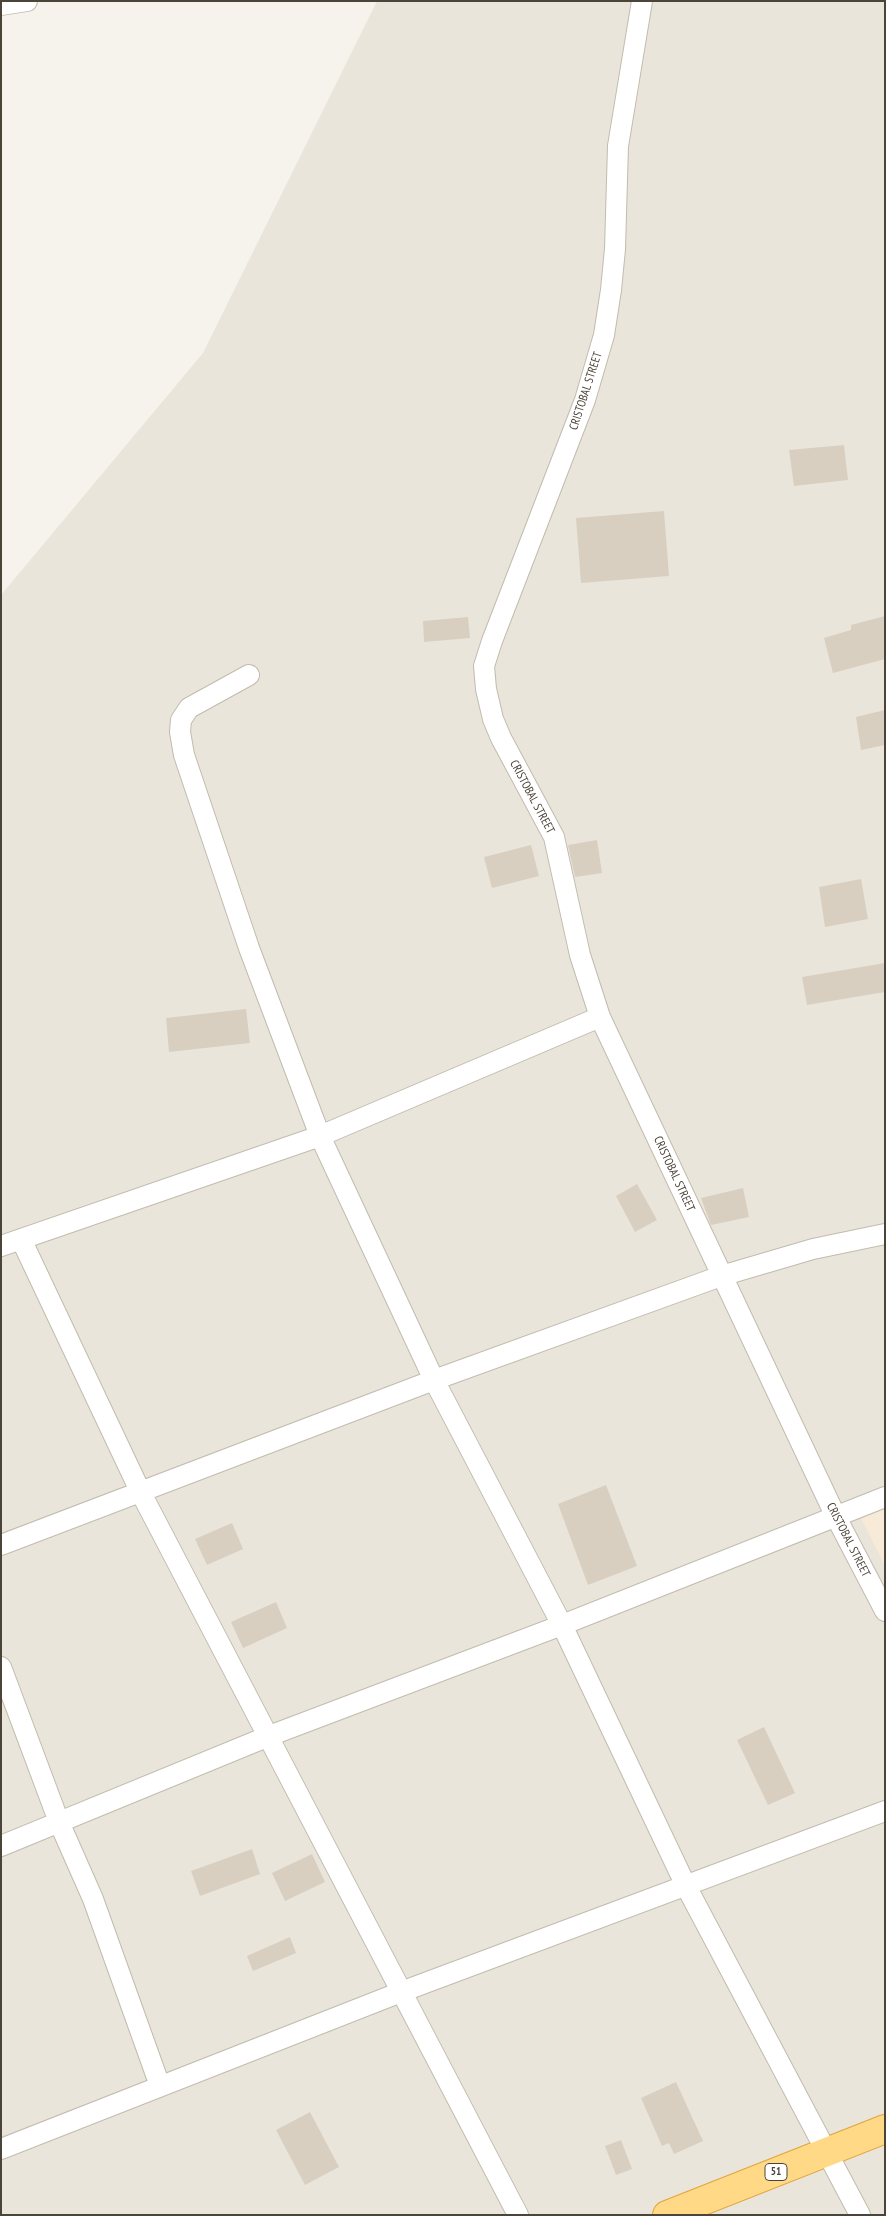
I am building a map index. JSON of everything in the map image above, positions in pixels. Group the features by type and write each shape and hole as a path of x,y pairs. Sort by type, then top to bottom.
{"highway":[{"name":"51","path":"667,2215 885,2129"}],"street":[{"path":"1,5 27,1"},
{"name":"CRISTOBAL STREET","path":"642,1 618,146 615,249 604,335 585,400 495,632 484,666 486,689 493,719 519,774 554,837 580,955 600,1017 836,1517 885,1611"},
{"path":"250,675 189,708 181,720 180,732 184,755 250,948 320,1136 434,1380 562,1624 686,1886 860,2215"},
{"path":"1,1246 320,1136 600,1017"},
{"path":"1,1544 141,1493 434,1380 722,1276 813,1249 885,1234"},
{"path":"21,1239 141,1493 518,2215"},
{"path":"1,1846 269,1736 562,1624 885,1497"},
{"path":"1,1668 59,1822 93,1900 160,2086"},
{"path":"1,2149 401,1992 885,1811"}],"shaded area":[{"path":"377,1 885,1 885,2215 1,2215 1,595 203,353"},
{"path":"885,1502 885,1566 858,1513"}],"building":[{"path":"844,445 848,480 794,486 789,450"},
{"path":"664,511 669,576 581,583 576,518"},
{"path":"885,616 885,659 833,673 824,638 851,630 851,625"},
{"path":"468,617 470,638 424,642 423,621"},
{"path":"885,710 885,745 861,750 856,717"},
{"path":"597,840 602,873 575,877 568,845"},
{"path":"531,845 539,876 492,888 484,857"},
{"path":"861,879 868,919 825,927 819,887"},
{"path":"885,963 885,992 807,1005 802,977"},
{"path":"246,1009 250,1043 169,1052 166,1018"},
{"path":"637,1184 657,1220 635,1232 616,1196"},
{"path":"743,1188 749,1217 711,1225 701,1198"},
{"path":"606,1485 637,1566 588,1585 558,1504"},
{"path":"232,1523 243,1549 207,1565 195,1539"},
{"path":"276,1602 287,1628 243,1648 231,1622"},
{"path":"764,1727 795,1793 768,1805 737,1740"},
{"path":"252,1849 260,1874 200,1896 191,1871"},
{"path":"312,1854 325,1882 285,1901 272,1873"},
{"path":"290,1937 296,1953 253,1971 247,1956"},
{"path":"676,2082 703,2141 674,2154 669,2143 662,2146 641,2098"},
{"path":"310,2112 339,2167 305,2185 276,2130"},
{"path":"621,2140 632,2169 616,2175 605,2146"}]}
